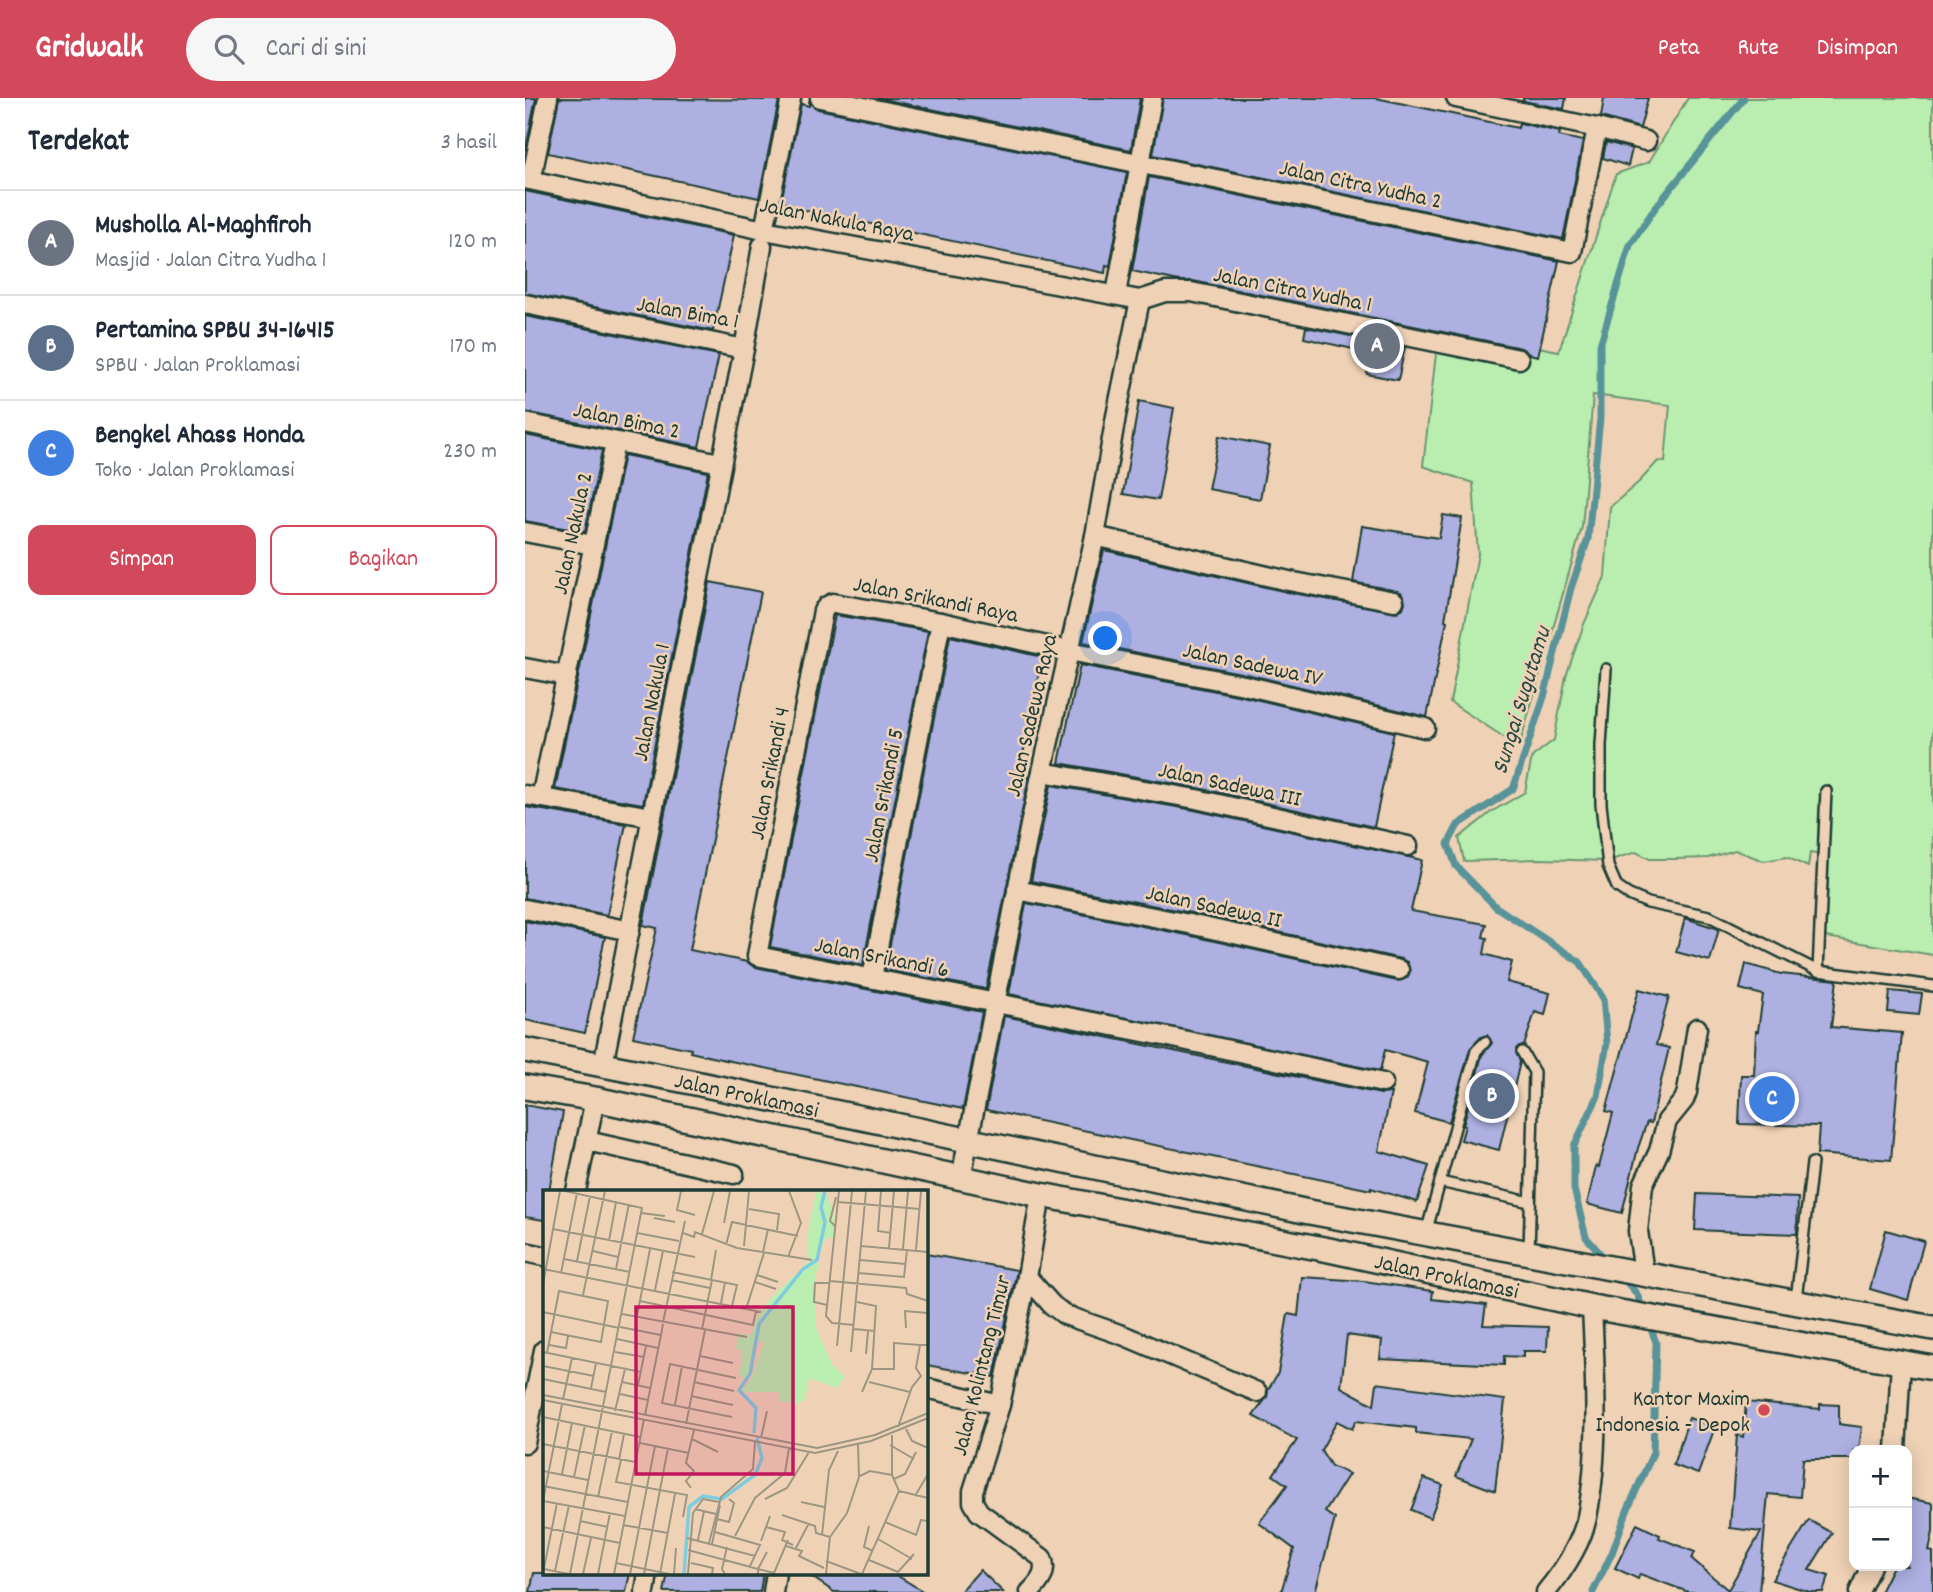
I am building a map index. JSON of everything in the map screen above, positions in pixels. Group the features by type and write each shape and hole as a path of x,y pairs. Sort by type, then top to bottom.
{"street":[{"path":"528,180 548,98"},
{"name":"Jalan Bima 1","path":"525,304 744,349 763,238 792,98"},
{"name":"Jalan Citra Yudha 2","path":"820,98 1572,252 1597,128"},
{"path":"1116,294 1152,98"},
{"path":"1455,98 1510,104 1646,141"},
{"name":"Jalan Nakula Raya","path":"528,180 763,238 1140,300"},
{"name":"Jalan Citra Yudha 1","path":"1140,300 1165,292 1191,292 1519,359"},
{"name":"Jalan Sadewa Raya","path":"969,1141 1017,890 1095,536 1140,300"},
{"name":"Jalan Nakula 1","path":"603,1065 744,349"},
{"name":"Jalan Bima 2","path":"525,423 720,463"},
{"name":"Jalan Nakula 2","path":"533,797 567,676 615,443"},
{"path":"525,532 593,545"},
{"path":"1095,536 1289,581 1394,601"},
{"name":"Jalan Srikandi Raya","path":"833,603 941,622 1069,651"},
{"name":"Jalan Srikandi 4","path":"757,956 823,611 833,603"},
{"name":"Jalan Srikandi 5","path":"872,978 941,622"},
{"name":"Jalan Sadewa IV","path":"1069,651 1244,685 1425,727"},
{"path":"525,668 567,676"},
{"name":"Jalan Sadewa III","path":"1042,772 1196,799 1408,846"},
{"path":"533,797 652,817"},
{"name":"Jalan Sadewa II","path":"1017,890 1399,970"},
{"path":"525,909 630,931"},
{"name":"Jalan Srikandi 6","path":"757,956 1169,1037 1383,1083"},
{"path":"1640,1272 1638,1231 1643,1185 1659,1151 1667,1121 1687,1092 1697,1028"},
{"name":"Jalan Proklamasi","path":"525,1050 1425,1235 1529,1251 1933,1328"},
{"name":"Jalan Proklamasi","path":"525,1087 595,1099 1041,1195 1329,1250 1601,1308 1933,1368"},
{"path":"576,1190 595,1099"},
{"path":"587,1141 734,1174"},
{"path":"961,1178 969,1141"},
{"name":"Jalan Kolintang Timur","path":"1030,1592 1044,1573 1046,1567 1042,1558 979,1512 973,1502 973,1491 1000,1405 1041,1195"},
{"path":"525,1252 543,1256"},
{"path":"1027,1277 1052,1305 1065,1315 1125,1336 1257,1392"},
{"path":"1546,1592 1576,1547 1587,1518 1601,1308"},
{"path":"525,1443 543,1355"},
{"path":"1896,1445 1901,1362"},
{"path":"927,1388 1000,1405"},
{"path":"1859,1592 1869,1571"},
{"path":"645,1592 648,1574"},
{"path":"773,1592 776,1574"}],"lane":[{"path":"1606,669 1601,745 1601,804 1608,866 1618,887 1648,903 1709,916 1818,971 1933,986"},
{"path":"1818,971 1826,791"},
{"path":"1425,1235 1476,1051 1485,1042"},
{"path":"1522,1052 1534,1072 1529,1251"},
{"path":"1795,1302 1812,1163"},
{"path":"1440,1182 1530,1202"}],"green space":[{"path":"1688,98 1933,98 1933,955 1814,935 1822,855 1810,853 1808,867 1787,857 1764,861 1735,850 1708,858 1650,859 1636,852 1608,861 1464,861 1459,838 1491,812 1525,792 1532,757 1554,740 1566,676 1584,624 1605,577 1610,507 1658,461 1665,462 1670,405 1593,395 1582,527 1519,747 1450,702 1478,554 1473,483 1423,466 1439,328 1559,351 1616,174 1649,162"}],"building":[{"path":"525,98 536,98 526,149 525,148"},
{"path":"559,98 779,100 759,198 548,153"},
{"path":"877,98 1140,98 1131,150"},
{"path":"1163,98 1376,98 1518,128 1519,123 1560,132 1559,136 1583,141 1563,239 1153,155"},
{"path":"1523,98 1566,98 1564,109 1523,101"},
{"path":"1604,98 1648,98 1640,128 1601,117"},
{"path":"809,102 818,109 1127,172 1110,266 1106,265 1105,273 790,207 790,204 781,202 801,104 809,106"},
{"path":"1606,142 1632,149 1628,166 1603,158"},
{"path":"1149,177 1559,261 1538,356 1521,348 1132,271"},
{"path":"525,191 734,235 713,331 525,293"},
{"path":"525,316 719,355 699,447 525,412"},
{"path":"1306,327 1405,347 1398,380 1367,374 1371,353 1304,338"},
{"path":"1139,401 1174,408 1158,500 1123,494"},
{"path":"525,435 602,450 585,532 525,521"},
{"path":"1219,436 1270,446 1260,499 1208,489"},
{"path":"624,455 708,472 643,804 555,789"},
{"path":"1443,515 1462,518 1445,620 1447,621 1427,717 1246,674 1083,642 1104,550 1287,592 1397,612 1403,608 1405,602 1401,592 1353,582 1362,526 1439,538"},
{"path":"710,582 761,592 690,950 747,962 755,967 982,1012 963,1109 716,1058 690,1052 691,1049 633,1037 657,928 643,925"},
{"path":"835,615 928,631 863,965 770,947"},
{"path":"950,636 1042,657 1019,775 1029,777 986,989 885,970"},
{"path":"1080,665 1242,696 1394,732 1374,827 1198,788 1059,763"},
{"path":"1051,785 1194,810 1422,860 1411,911 1486,924 1483,937 1487,938 1484,954 1512,962 1507,982 1550,993 1545,1015 1535,1012 1524,1046 1516,1049 1520,1062 1499,1150 1461,1140 1482,1055 1492,1043 1487,1035 1481,1037 1470,1049 1449,1122 1415,1113 1428,1062 1385,1050 1380,1071 1009,994 1026,903 1397,981 1407,978 1410,972 1407,962 1401,959 1031,881"},
{"path":"525,807 626,824 607,915 525,898"},
{"path":"1685,918 1719,929 1710,961 1676,952"},
{"path":"525,921 605,937 585,1033 525,1020"},
{"path":"1746,964 1781,974 1837,980 1831,1027 1902,1033 1891,1160 1817,1154 1819,1126 1739,1124 1741,1075 1754,1075 1756,1031 1763,995 1740,989"},
{"path":"1639,989 1669,997 1656,1045 1669,1048 1651,1123 1647,1122 1638,1148 1622,1213 1587,1204 1613,1113 1606,1111"},
{"path":"1890,991 1922,994 1919,1015 1888,1012"},
{"path":"1004,1016 1381,1094 1391,1093 1379,1151 1429,1166 1417,1202 1371,1188 986,1110"},
{"path":"525,1105 563,1112 549,1190 543,1190 543,1220 525,1217"},
{"path":"1697,1194 1798,1198 1797,1234 1695,1230"},
{"path":"1886,1230 1924,1241 1908,1300 1870,1289"},
{"path":"927,1254 1017,1270 994,1377 927,1365"},
{"path":"1302,1277 1364,1281 1433,1291 1432,1299 1486,1305 1483,1325 1548,1327 1547,1351 1523,1351 1523,1357 1504,1356 1504,1365 1380,1359 1382,1340 1347,1335 1341,1387 1374,1405 1377,1383 1505,1400 1495,1491 1456,1476 1471,1439 1416,1433 1416,1428 1356,1421 1352,1429 1337,1421 1321,1450 1331,1466 1349,1474 1325,1512 1335,1519 1315,1592 1281,1592 1294,1549 1259,1523 1287,1485 1273,1475 1297,1440 1253,1416 1267,1397 1278,1373 1288,1314 1298,1316"},
{"path":"1746,1402 1820,1409 1820,1404 1839,1405 1839,1424 1862,1427 1860,1445 1849,1445 1849,1459 1803,1459 1800,1497 1768,1494 1759,1592 1688,1592 1640,1574 1638,1579 1615,1568 1637,1524 1660,1535 1659,1538 1695,1552 1692,1559 1728,1590 1761,1532 1730,1528 1737,1435 1743,1437"},
{"path":"1689,1418 1715,1427 1698,1474 1673,1465"},
{"path":"1424,1478 1443,1485 1430,1518 1411,1510"},
{"path":"1912,1499 1933,1503 1933,1532 1929,1551 1933,1552 1933,1592 1880,1592 1890,1571 1912,1571"},
{"path":"1809,1520 1832,1533 1809,1570 1829,1576 1823,1592 1810,1592 1772,1580"},
{"path":"980,1570 1003,1592 960,1592"},
{"path":"534,1573 630,1574 626,1592 530,1592"},
{"path":"668,1574 763,1574 760,1592 664,1592"},
{"path":"807,1574 895,1574 924,1592 834,1592"}],"waterway":[{"name":"Sungai Sugutamu","path":"1608,1262 1586,1237 1574,1189 1574,1146 1598,1096 1607,1043 1603,998 1580,962 1496,907 1456,866 1448,844 1458,825 1513,789 1544,697 1571,588 1588,539 1600,418 1600,345 1630,245 1655,208 1744,98"},
{"name":"Sungai Sugutamu","path":"1593,1592 1653,1453 1656,1342 1637,1294 1621,1276"}],"place":[{"name":"Musholla Al-Maghfiroh","path":"1377,346"},
{"name":"Pertamina SPBU 34-16415","path":"1492,1096"},
{"name":"Bengkel Ahass Honda","path":"1772,1099"},
{"name":"Kantor Maxim Indonesia - Depok","path":"1764,1410"}]}
